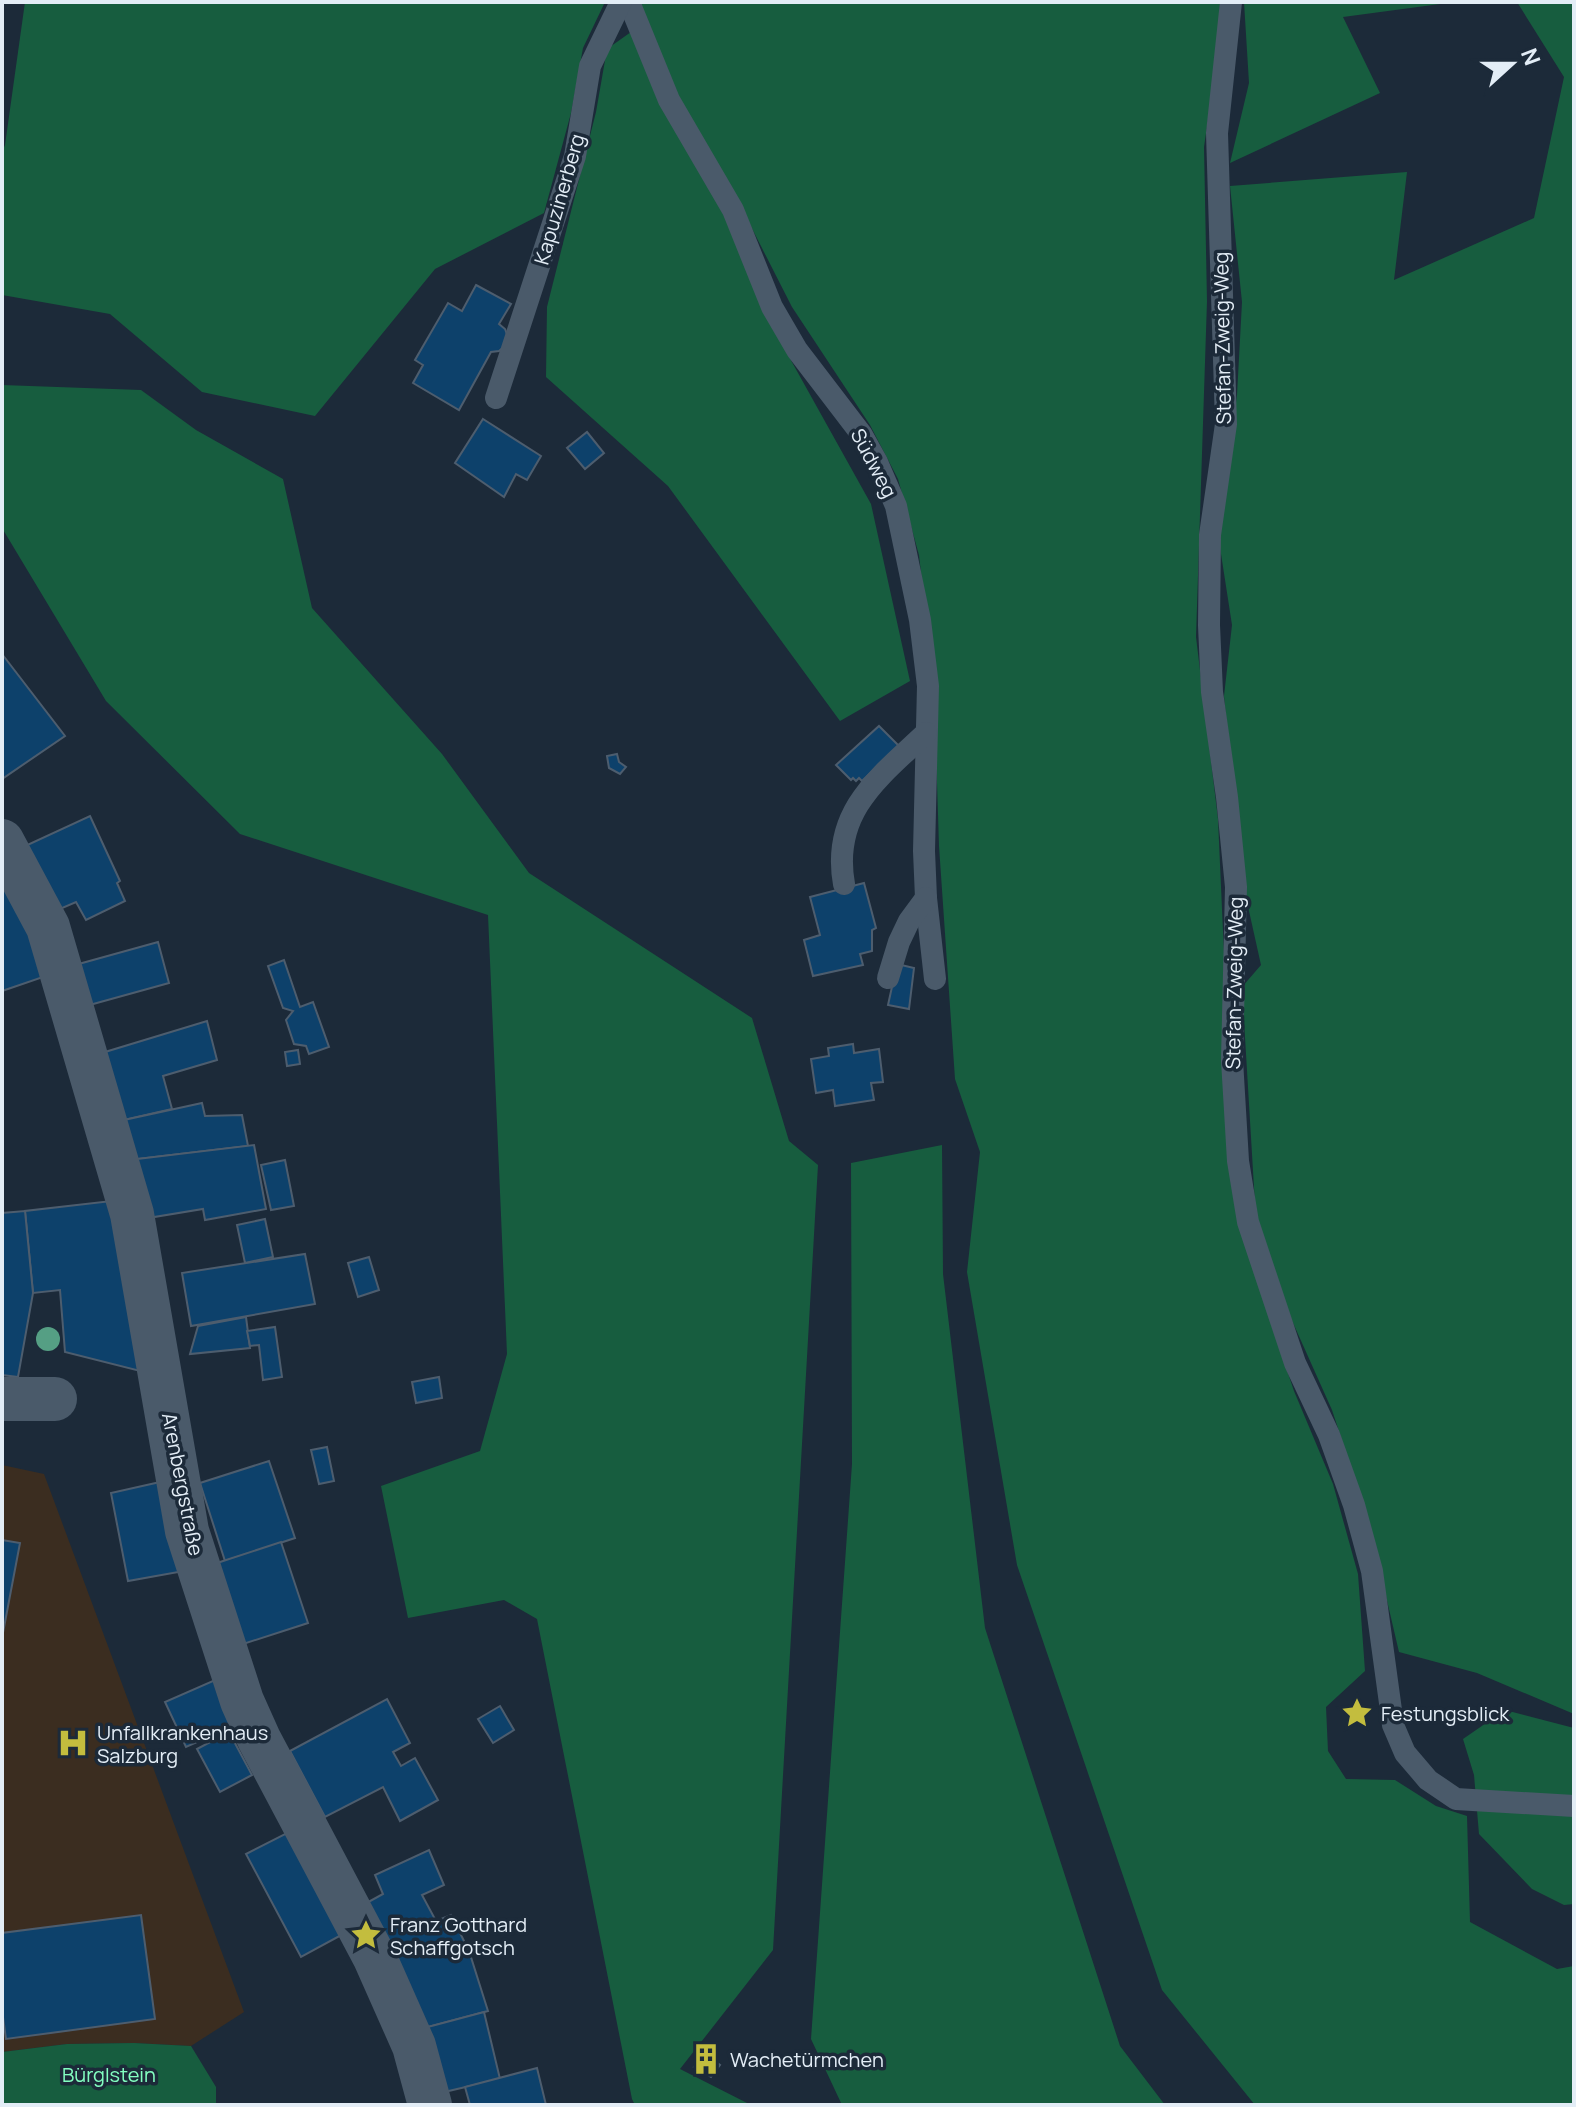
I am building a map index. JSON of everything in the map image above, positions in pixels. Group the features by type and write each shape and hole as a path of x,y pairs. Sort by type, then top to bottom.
{"street":[{"name":"Arenbergstraße","path":"2,841 48,927 132,1214 187,1531 242,1701 375,1958 414,2046 430,2105"},
{"path":"2,1399 55,1399"}],"lane":[{"name":"Kapuzinerberg","path":"496,398 575,156 590,66 621,2"},
{"name":"Südweg","path":"629,2 669,100 733,210 772,307 797,350 862,435 896,506 920,620 928,686 924,851 935,979"},
{"name":"Stefan-Zweig-Weg","path":"1231,2 1217,133 1226,424 1210,535 1209,625 1212,692 1236,887 1232,1060 1238,1161 1248,1222 1295,1363 1329,1435 1354,1505 1372,1571 1393,1725 1405,1753 1428,1780 1456,1799 1574,1806"},
{"path":"844,884 841,843 851,817 872,785 926,733"},
{"path":"888,978 899,942 909,921 926,898"}],"shaded area":[{"name":"Unfallkrankenhaus Salzburg","path":"2,1465 44,1474 244,2012 191,2046 67,2044 2,2052"}],"green space":[{"path":"25,2 605,2 583,48 571,113 544,213 435,269 315,416 202,392 110,314 2,295 2,152"},
{"path":"639,2 1220,2 1218,49 1204,147 1207,301 1196,637 1218,819 1224,954 1262,1296 1294,1391 1333,1484 1358,1574 1365,1671 1326,1707 1328,1751 1346,1779 1395,1780 1436,1806 1467,1816 1470,1922 1557,1969 1574,1966 1574,2105 1255,2105 1162,1990 1017,1565 967,1272 980,1152 955,1079 939,846 934,687 919,555 898,479 870,425 792,307 739,203 673,87"},
{"path":"1244,2 1455,2 1343,17 1380,93 1230,163 1249,83"},
{"path":"1517,2 1574,2 1574,1714 1477,1673 1399,1652 1368,1519 1332,1410 1281,1296 1256,1221 1242,987 1261,965 1241,875 1224,696 1232,625 1219,541 1237,395 1242,302 1230,186 1407,172 1394,280 1534,218 1564,77"},
{"path":"631,32 722,204 788,355 871,504 910,681 840,721 668,486 546,377 547,307 596,112 607,49"},
{"path":"2,385 141,390 196,430 283,479 312,608 442,754 529,873 752,1018 789,1141 818,1165 773,1950 680,2069 751,2105 635,2105 632,2099 537,1619 504,1600 408,1618 381,1486 480,1451 507,1354 488,915 240,834 106,701 2,528"},
{"path":"942,1145 943,1274 985,1628 1120,2046 1165,2105 842,2105 811,2039 852,1464 851,1163"},
{"path":"1505,1710 1574,1728 1574,1904 1564,1905 1532,1889 1479,1834 1474,1775 1463,1739"},
{"name":"Bürglstein","path":"67,2044 191,2046 216,2087 216,2105 2,2105 2,2052"}],"building":[{"path":"476,285 511,304 499,324 508,337 505,346 491,352 459,410 413,383 423,365 415,360 448,303 462,311"},
{"path":"483,419 541,456 527,480 516,474 504,497 455,463"},
{"path":"587,432 604,453 585,469 567,448"},
{"path":"2,654 65,736 2,779"},
{"path":"879,726 899,746 862,781 859,778 851,780 836,765"},
{"path":"617,754 619,762 626,767 620,774 609,768 607,756"},
{"path":"90,816 120,881 117,883 125,901 86,920 76,902 53,912 23,847"},
{"path":"2,858 49,975 2,991"},
{"path":"864,883 876,928 872,930 872,951 860,954 863,965 813,976 804,940 820,935 810,897"},
{"path":"158,942 169,983 86,1006 75,965"},
{"path":"284,960 300,1007 313,1002 329,1047 309,1054 306,1046 294,1044 286,1020 293,1011 283,1008 268,966"},
{"path":"897,964 914,968 909,1009 888,1005"},
{"path":"207,1021 217,1060 163,1076 172,1109 124,1120 105,1052"},
{"path":"853,1044 854,1053 879,1049 883,1082 871,1083 874,1100 835,1106 833,1090 816,1093 811,1059 829,1056 828,1048"},
{"path":"298,1050 300,1064 287,1066 285,1052"},
{"path":"202,1103 205,1116 242,1115 248,1146 137,1159 124,1120"},
{"path":"254,1145 266,1209 205,1220 203,1209 148,1218 137,1159"},
{"path":"285,1160 294,1206 271,1210 261,1165"},
{"path":"120,1200 152,1374 65,1352 60,1290 33,1293 25,1211"},
{"path":"25,1211 33,1293 18,1377 2,1375 2,1213"},
{"path":"265,1219 273,1257 245,1263 237,1225"},
{"path":"305,1254 315,1304 191,1326 182,1273"},
{"path":"369,1257 379,1290 358,1297 348,1263"},
{"path":"246,1317 250,1348 190,1354 198,1326"},
{"path":"275,1327 282,1377 263,1380 259,1345 250,1346 247,1331"},
{"path":"439,1377 442,1398 416,1403 412,1382"},
{"path":"327,1447 334,1481 319,1484 311,1450"},
{"path":"269,1461 295,1538 225,1561 200,1483"},
{"path":"169,1480 184,1571 128,1581 111,1493"},
{"path":"2,1540 20,1543 2,1638"},
{"path":"281,1542 308,1623 240,1645 214,1564"},
{"path":"222,1677 242,1722 186,1747 165,1702"},
{"path":"387,1699 410,1743 393,1752 401,1766 415,1758 438,1800 400,1821 383,1787 325,1817 290,1751"},
{"path":"500,1706 514,1730 493,1743 478,1719"},
{"path":"229,1732 252,1775 220,1792 197,1749"},
{"path":"291,1831 345,1933 301,1957 246,1854"},
{"path":"429,1850 444,1885 422,1895 436,1921 451,1915 469,1951 488,2011 417,2030 361,1906 383,1894 375,1875"},
{"path":"141,1915 155,2019 6,2039 2,2010 2,1933"},
{"path":"484,2012 500,2079 440,2093 424,2028"},
{"name":"Wachetürmchen","path":"704,2053 720,2065 711,2077 694,2067"},
{"path":"537,2068 546,2105 470,2105 465,2087"}],"place":[{"name":"Festungsblick","path":"1357,1713"},
{"name":"Unfallkrankenhaus Salzburg","path":"73,1743"},
{"name":"Franz Gotthard Schaffgotsch","path":"366,1935"},
{"name":"Wachetürmchen","path":"706,2059"}]}
